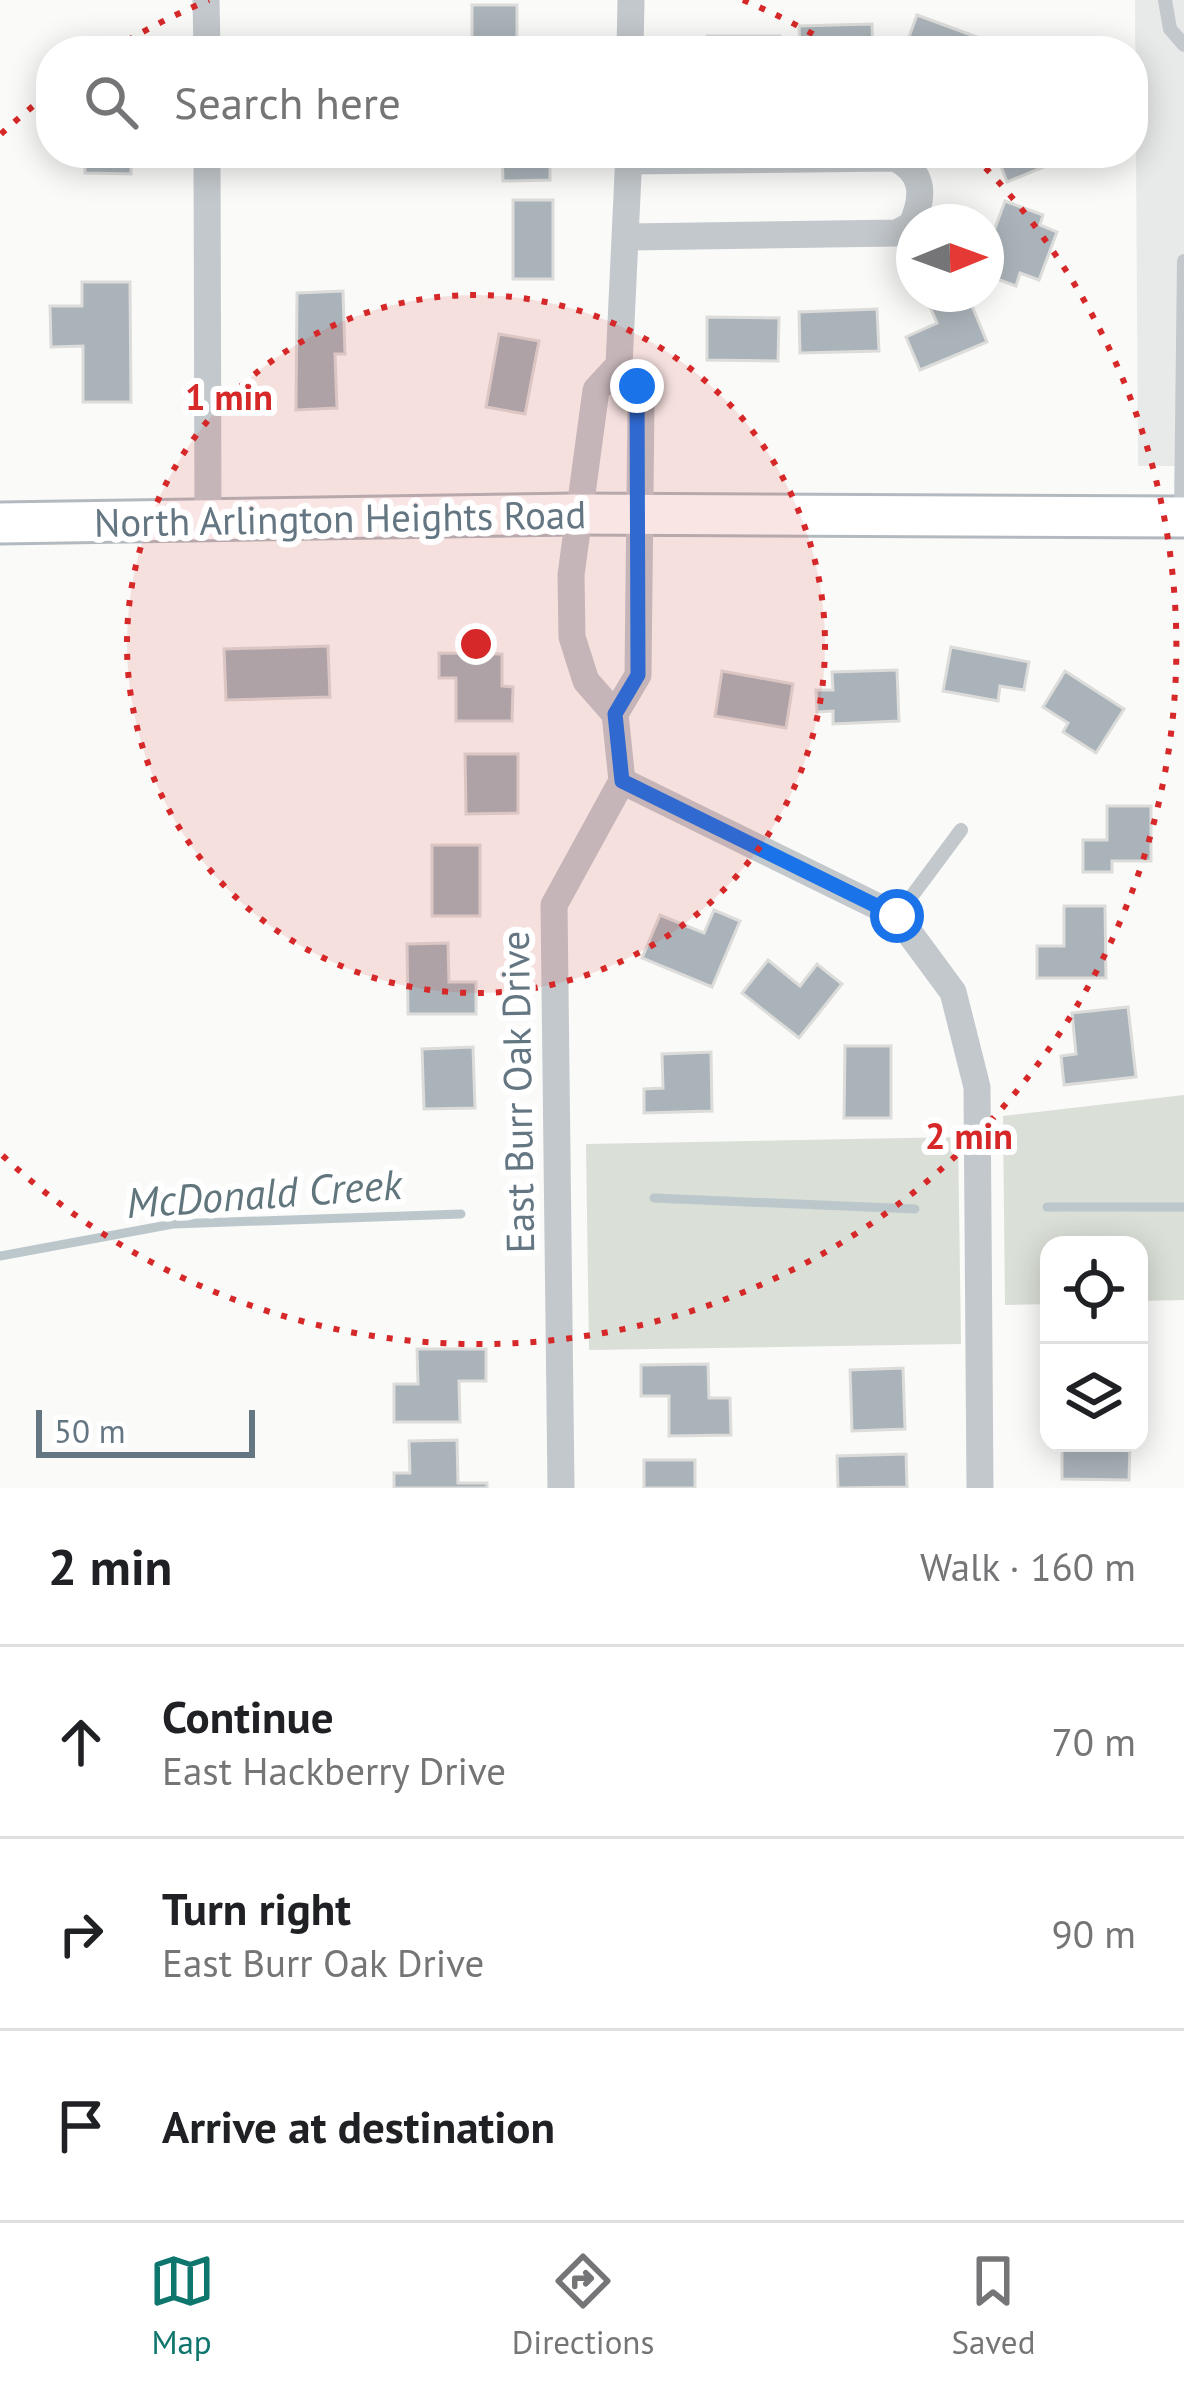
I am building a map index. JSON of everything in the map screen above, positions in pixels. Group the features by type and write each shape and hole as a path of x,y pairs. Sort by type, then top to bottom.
{"main road":[{"name":"North Arlington Heights Road","path":"0,523 575,514 1182,517"}],"street":[{"path":"206,0 206,36"},
{"path":"630,36 631,0"},
{"path":"207,168 208,519"},
{"path":"629,168 619,365 596,390 575,514 572,637 586,681 615,714 622,781 897,916 953,992 977,1087 980,1488"},
{"path":"628,237 898,232 912,225 921,188 918,175 909,168"},
{"path":"615,714 638,675 641,514 641,403 637,386 619,365"},
{"name":"East Burr Oak Drive","path":"561,1488 554,905 622,781"}],"lane":[{"path":"1165,0 1170,29 1184,45"},
{"path":"1182,517 1184,261"},
{"path":"897,916 961,830"}],"shaded area":[{"path":"1135,0 1184,0 1184,466 1138,466 1136,168 1148,168 1148,36 1135,36"},
{"path":"1184,1095 1184,1300 1148,1301 1148,1236 1040,1236 1040,1304 1005,1305 1003,1116"},
{"path":"958,1137 961,1344 589,1350 586,1144"}],"building":[{"path":"472,5 517,5 517,36 472,36"},
{"path":"917,15 974,36 909,36"},
{"path":"872,24 872,36 799,36 799,26"},
{"path":"85,168 131,168 131,174 85,173"},
{"path":"503,168 550,168 550,180 503,181"},
{"path":"1002,168 1041,168 1007,182"},
{"path":"513,200 553,200 553,279 513,279"},
{"path":"1004,204 1043,215 1040,225 1057,232 1039,280 1020,273 1016,286 1004,282"},
{"path":"82,282 130,282 131,402 83,402 83,346 51,347 50,306 82,306"},
{"path":"343,291 345,354 335,354 337,408 296,410 297,293"},
{"path":"877,309 879,351 800,353 799,312"},
{"path":"932,312 974,312 987,342 920,370 906,337 937,323"},
{"path":"707,317 779,318 778,361 707,360"},
{"path":"499,334 539,341 525,414 486,407"},
{"path":"328,646 330,697 226,700 224,649"},
{"path":"951,647 1029,662 1024,690 1000,686 998,701 943,691"},
{"path":"439,653 502,654 502,686 513,687 512,721 456,721 456,678 439,678"},
{"path":"897,670 899,721 833,724 833,711 817,712 816,690 833,690 832,672"},
{"path":"722,671 793,684 786,728 715,716"},
{"path":"1065,671 1124,709 1096,753 1063,732 1068,723 1043,707"},
{"path":"465,754 518,754 518,813 466,814"},
{"path":"1107,806 1151,806 1151,861 1112,861 1112,872 1083,872 1083,840 1107,840"},
{"path":"432,845 480,845 480,916 432,916"},
{"path":"1064,906 1105,906 1106,978 1037,978 1037,946 1064,946"},
{"path":"714,910 740,921 712,987 642,958 660,915 704,933"},
{"path":"448,943 449,982 476,982 476,1014 408,1014 407,944"},
{"path":"768,960 800,986 817,964 842,984 799,1038 742,993"},
{"path":"1128,1007 1136,1077 1064,1085 1061,1056 1076,1054 1072,1013"},
{"path":"845,1046 891,1046 891,1118 844,1118"},
{"path":"473,1047 475,1108 424,1109 422,1049"},
{"path":"711,1052 712,1111 644,1113 644,1089 663,1088 662,1054"},
{"path":"417,1349 486,1349 486,1381 459,1381 460,1422 394,1422 394,1384 418,1384"},
{"path":"708,1364 709,1398 730,1398 731,1435 669,1436 669,1396 641,1396 641,1365"},
{"path":"903,1368 905,1429 852,1431 850,1370"},
{"path":"457,1440 458,1483 487,1483 487,1488 394,1488 394,1473 410,1473 409,1441"},
{"path":"1062,1452 1130,1452 1129,1480 1062,1479"},
{"path":"906,1454 907,1487 838,1488 837,1456"},
{"path":"644,1460 695,1460 695,1488 644,1488"}],"waterway":[{"name":"McDonald Creek","path":"654,1198 915,1209"},
{"name":"McDonald Creek","path":"1047,1207 1184,1207"},
{"name":"McDonald Creek","path":"0,1256 173,1224 461,1214"}],"route":[{"path":"637,386 641,403 638,675 615,714 622,781 897,916"}]}
